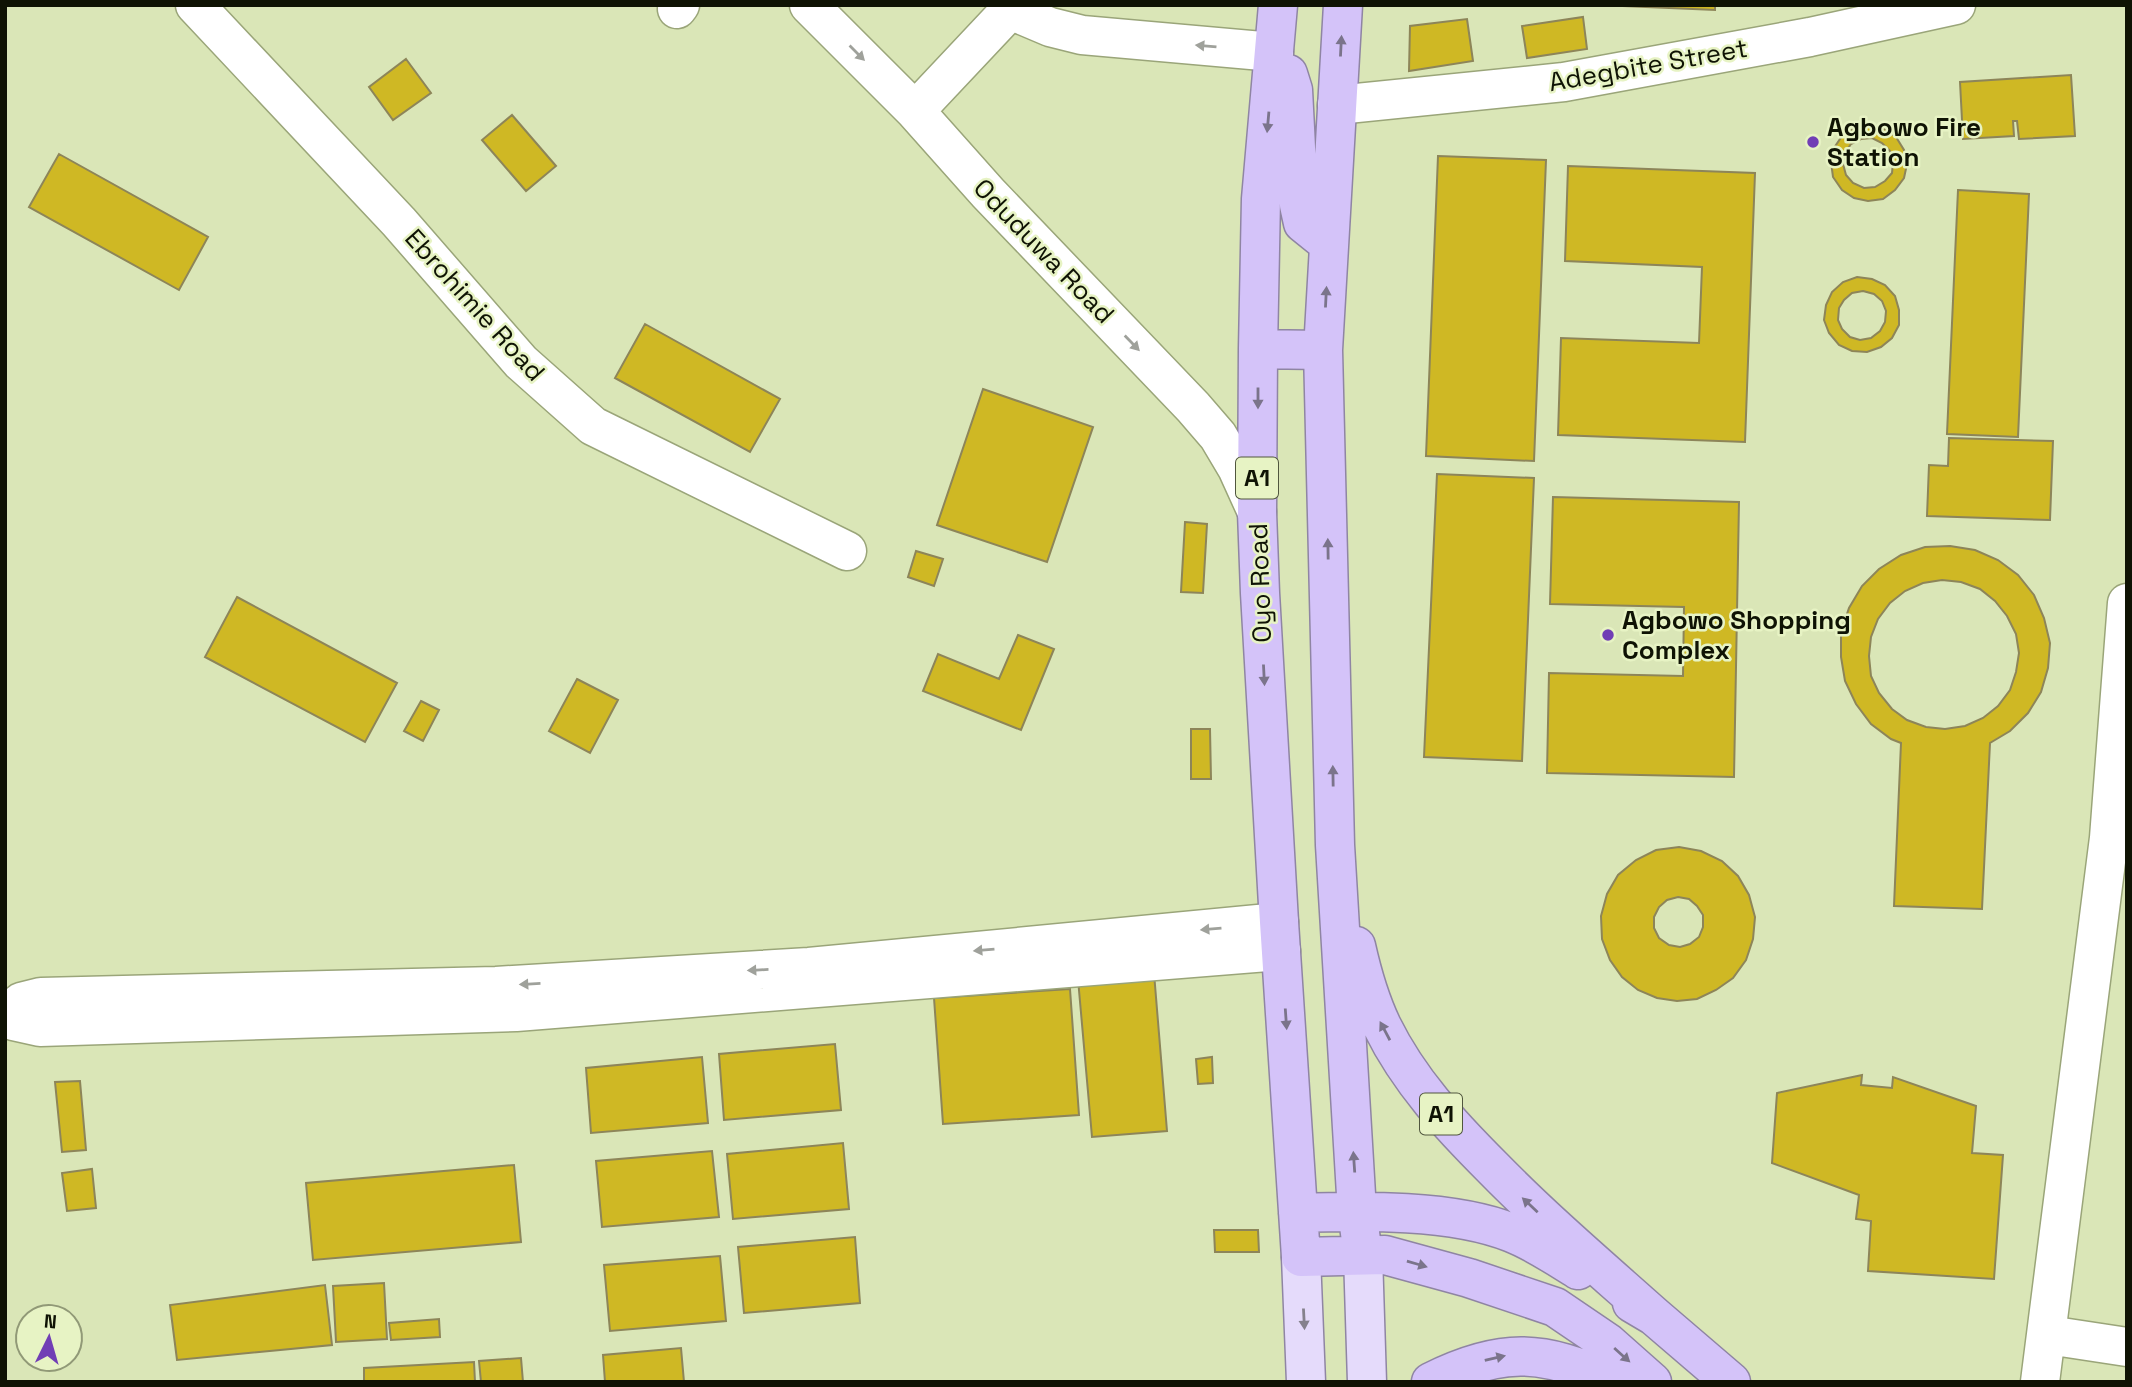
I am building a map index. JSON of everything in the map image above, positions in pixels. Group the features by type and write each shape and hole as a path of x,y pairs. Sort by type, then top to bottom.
{"highway":[{"name":"Oyo Road","path":"1278,5 1261,199 1257,512 1259,593 1280,937"},
{"name":"A1","path":"1343,5 1323,350 1335,845 1357,1211 1363,1255"},
{"path":"1274,52 1289,75 1293,90 1299,205 1303,223 1329,244"},
{"path":"1258,349 1323,350"},
{"name":"A1","path":"1335,845 1361,971 1382,1026 1413,1077 1448,1123 1525,1200 1731,1382"},
{"name":"A1","path":"1280,937 1301,1257"},
{"name":"A1","path":"1298,1213 1357,1211 1448,1216 1511,1232 1654,1316"},
{"path":"1301,1257 1385,1255 1469,1278 1555,1307 1608,1343 1652,1382"},
{"path":"1431,1382 1458,1368 1501,1356 1536,1356 1571,1364 1613,1382"}],"main road":[{"name":"A1","path":"1363,1255 1367,1382"},
{"name":"A1","path":"1301,1257 1307,1382"}],"street":[{"name":"Ebrohimie Road","path":"195,5 399,222 521,362 593,426 847,551"},
{"name":"Oduduwa Road","path":"809,5 915,111 988,193 1201,416 1218,436 1237,468 1257,512"},
{"name":"Adegbite Street","path":"1337,105 1564,82 1810,21 1956,5"},
{"path":"915,111 1008,8 1050,27 1082,35 1274,52"},
{"path":"2040,1382 2109,838 2127,603"},
{"path":"1280,937 516,1012 40,1027 13,1021 11,1012 21,1002 41,997 523,984 1280,937"},
{"path":"2048,1335 2127,1347"}],"building":[{"path":"1599,5 1715,5 1715,10"},
{"path":"1583,17 1587,49 1527,58 1522,26"},
{"path":"1467,19 1473,61 1409,71 1410,26"},
{"path":"406,59 431,93 393,120 369,87"},
{"path":"2071,75 2075,136 2019,139 2017,121 2013,121 2014,136 1963,139 1960,82"},
{"path":"512,115 556,166 526,191 482,140"},
{"path":"1870,126 1884,129 1896,137 1904,150 1907,164 1904,178 1895,190 1883,199 1868,201 1854,198 1842,190 1833,177 1831,162 1834,148 1842,136 1855,128","holes":["1872,138 1890,151 1892,173 1875,187 1864,188 1853,183 1846,175 1843,164 1845,153 1851,144"]},
{"path":"59,154 208,237 179,290 29,207"},
{"path":"1438,156 1546,160 1534,461 1426,456"},
{"path":"1568,166 1755,173 1745,442 1558,435 1561,338 1699,343 1702,267 1565,261"},
{"path":"1958,190 2029,194 2018,437 1947,434"},
{"path":"1857,277 1872,279 1885,285 1895,296 1899,325 1892,338 1881,347 1867,352 1852,351 1839,345 1829,333 1824,320 1826,305 1832,292 1843,282","holes":["1863,291 1874,294 1882,301 1886,311 1885,322 1880,331 1871,338 1860,340 1850,337 1838,320 1839,308 1852,293"]},
{"path":"645,324 780,399 750,452 615,378"},
{"path":"983,389 1093,427 1047,562 937,525"},
{"path":"1949,438 2053,441 2050,520 1927,516 1929,465 1948,466"},
{"path":"1437,474 1534,478 1522,761 1424,757"},
{"path":"1553,497 1739,502 1734,777 1547,773 1549,673 1683,676 1684,607 1550,604"},
{"path":"1185,522 1207,524 1203,593 1181,592"},
{"path":"1950,546 1975,550 1998,560 2018,575 2034,595 2044,618 2050,643 2048,668 2041,692 2028,713 2010,731 1990,743 1982,909 1894,906 1901,743 1871,724 1856,704 1845,681 1841,657 1841,632 1849,608 1862,586 1879,569 1901,555 1925,547","holes":["1942,580 1961,582 1980,589 1995,601 2007,616 2016,634 2019,653 2016,672 2010,690 1998,706 1983,718 1965,726 1945,729 1926,727 1907,720 1892,709 1879,693 1871,676 1871,637 1878,619 1890,603 1905,591 1923,583"]},
{"path":"916,551 943,559 934,586 908,577"},
{"path":"237,597 397,683 365,742 205,657"},
{"path":"1018,635 1054,649 1021,730 923,691 938,654 999,679"},
{"path":"577,679 618,700 590,753 549,731"},
{"path":"421,701 439,710 423,741 404,731"},
{"path":"1191,729 1210,729 1211,779 1191,779"},
{"path":"1679,847 1701,851 1722,861 1738,876 1749,895 1755,917 1753,939 1746,960 1733,978 1697,999 1677,1001 1657,998 1638,990 1622,977 1610,960 1602,939 1601,916 1607,894 1618,875 1636,860 1656,850","holes":["1678,897 1689,899 1703,915 1703,927 1699,937 1680,947 1669,945 1659,938 1654,928 1654,917 1659,907 1667,900"]},
{"path":"1154,973 1167,1131 1092,1137 1078,979"},
{"path":"1070,989 1079,1115 943,1124 934,998"},
{"path":"835,1044 841,1110 724,1120 719,1054"},
{"path":"702,1057 708,1123 591,1133 586,1068"},
{"path":"1212,1057 1213,1083 1198,1084 1196,1059"},
{"path":"1862,1075 1861,1085 1892,1088 1893,1077 1976,1106 1972,1153 2003,1155 1994,1279 1868,1271 1871,1221 1856,1219 1859,1195 1772,1163 1777,1093"},
{"path":"80,1081 86,1150 62,1152 55,1082"},
{"path":"843,1143 849,1209 733,1219 727,1154"},
{"path":"712,1151 719,1217 602,1227 596,1161"},
{"path":"514,1165 521,1242 313,1260 306,1183"},
{"path":"92,1169 96,1208 67,1211 62,1173"},
{"path":"1214,1230 1258,1230 1259,1252 1215,1252"},
{"path":"855,1237 860,1303 744,1313 738,1247"},
{"path":"720,1256 726,1321 610,1331 604,1265"},
{"path":"384,1283 387,1339 336,1342 333,1286"},
{"path":"325,1285 332,1345 177,1360 170,1305"},
{"path":"439,1319 440,1337 391,1340 389,1323"},
{"path":"681,1348 684,1382 605,1382 603,1355"},
{"path":"521,1358 523,1382 481,1382 479,1361"},
{"path":"474,1362 475,1382 364,1382 364,1368"}],"place":[{"name":"Agbowo Fire Station","path":"1813,142"},
{"name":"Agbowo Shopping Complex","path":"1608,635"}]}
